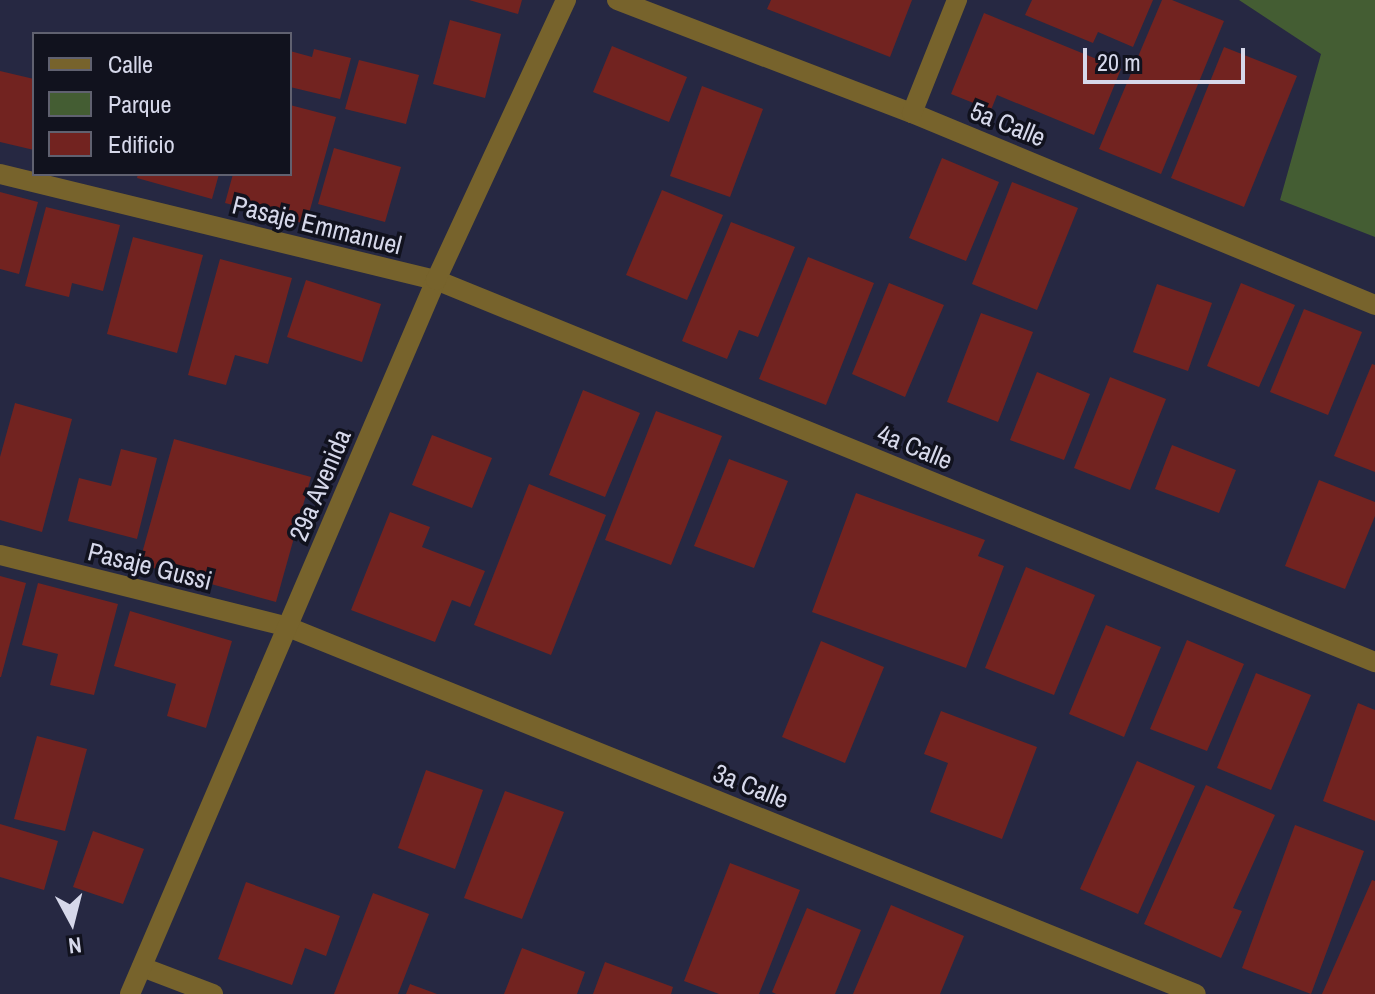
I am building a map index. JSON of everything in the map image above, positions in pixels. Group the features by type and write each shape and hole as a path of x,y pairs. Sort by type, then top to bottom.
{"street":[{"name":"29a Avenida","path":"130,994 436,280 566,0"},
{"name":"5a Calle","path":"617,0 912,113 1375,305"},
{"path":"912,113 957,0"},
{"name":"Pasaje Emmanuel","path":"0,174 436,280"},
{"name":"4a Calle","path":"436,280 1375,662"},
{"name":"Pasaje Gussi","path":"0,555 288,627"},
{"name":"3a Calle","path":"288,627 1196,994"},
{"path":"142,967 213,994"}],"green space":[{"path":"1239,0 1375,0 1375,237 1280,200 1321,54"}],"building":[{"path":"469,0 522,0 518,14"},
{"path":"771,0 912,0 890,57 767,9"},
{"path":"1032,0 1153,0 1133,47 1098,32 1093,43 1025,15"},
{"path":"1162,0 1172,0 1224,21 1161,174 1099,149"},
{"path":"984,13 1121,69 1094,135 997,95 991,110 951,94"},
{"path":"450,20 501,34 485,98 433,84"},
{"path":"612,46 687,77 669,122 593,92"},
{"path":"1224,47 1297,76 1244,207 1171,178"},
{"path":"314,49 351,58 340,99 292,87 292,52 312,57"},
{"path":"359,60 419,75 406,124 345,109"},
{"path":"0,71 32,79 32,150 0,142"},
{"path":"702,86 763,109 730,197 670,176"},
{"path":"292,106 336,117 306,224 225,203 232,176 292,176"},
{"path":"334,148 401,167 385,222 318,204"},
{"path":"942,158 999,182 966,261 909,238"},
{"path":"138,176 218,176 212,199"},
{"path":"1012,182 1078,208 1037,310 972,284"},
{"path":"662,190 723,215 687,300 626,275"},
{"path":"0,192 38,202 19,274 0,269"},
{"path":"46,207 120,225 103,291 72,283 69,297 25,286"},
{"path":"731,222 795,247 758,337 739,330 727,359 682,341"},
{"path":"133,237 203,255 177,353 107,334"},
{"path":"808,257 874,283 826,405 759,379"},
{"path":"220,259 292,278 268,364 235,355 226,385 188,375"},
{"path":"306,280 381,304 362,362 287,337"},
{"path":"889,283 944,305 905,397 852,374"},
{"path":"1241,283 1295,305 1259,387 1207,366"},
{"path":"1157,284 1212,303 1188,371 1133,352"},
{"path":"1304,309 1362,332 1328,415 1270,392"},
{"path":"981,313 1033,332 998,422 947,402"},
{"path":"1372,364 1375,365 1375,472 1334,456"},
{"path":"1037,372 1090,394 1064,460 1010,440"},
{"path":"1110,377 1166,399 1130,490 1074,468"},
{"path":"583,390 640,413 605,497 549,475"},
{"path":"15,403 72,419 42,532 0,520 0,457"},
{"path":"656,411 722,436 671,565 605,540"},
{"path":"432,435 492,458 472,508 412,485"},
{"path":"174,439 311,477 276,602 139,564"},
{"path":"1172,445 1236,470 1219,513 1155,489"},
{"path":"121,449 157,458 137,539 68,521 79,478 111,486"},
{"path":"729,459 788,481 754,568 694,546"},
{"path":"1319,480 1375,502 1375,516 1345,589 1285,566"},
{"path":"529,484 606,515 551,655 474,625"},
{"path":"856,493 985,540 978,556 1004,566 966,668 812,612"},
{"path":"390,512 430,527 422,547 485,571 470,607 452,600 435,642 351,610"},
{"path":"1026,567 1095,595 1054,695 985,668"},
{"path":"0,576 26,583 1,677 0,677"},
{"path":"38,583 118,604 94,695 50,685 58,654 22,645"},
{"path":"130,611 232,641 206,728 167,716 176,684 114,666"},
{"path":"1106,625 1161,647 1124,737 1069,714"},
{"path":"1187,640 1244,664 1207,751 1150,729"},
{"path":"821,641 884,667 845,763 782,737"},
{"path":"1256,673 1311,695 1271,790 1217,768"},
{"path":"1358,703 1375,710 1375,821 1323,801"},
{"path":"941,711 1037,747 1002,839 930,812 948,763 924,754"},
{"path":"37,736 87,749 65,831 14,819"},
{"path":"1137,761 1195,786 1138,914 1080,889"},
{"path":"426,770 483,790 455,869 398,848"},
{"path":"1206,785 1275,815 1233,908 1242,911 1221,958 1144,924"},
{"path":"505,791 564,812 522,919 464,898"},
{"path":"0,824 58,841 44,890 0,877"},
{"path":"1295,825 1364,851 1311,994 1242,968"},
{"path":"93,831 144,849 123,904 73,887"},
{"path":"730,863 800,890 759,994 719,994 684,981"},
{"path":"1372,880 1375,881 1375,994 1322,994"},
{"path":"246,882 340,916 326,956 305,948 292,985 218,959"},
{"path":"373,893 429,914 398,994 334,994"},
{"path":"891,905 964,936 940,994 853,994"},
{"path":"807,908 861,930 835,994 776,994 772,992"},
{"path":"522,948 585,972 577,994 504,994"},
{"path":"605,962 673,987 671,994 593,994"},
{"path":"410,984 437,994 406,994"}]}
